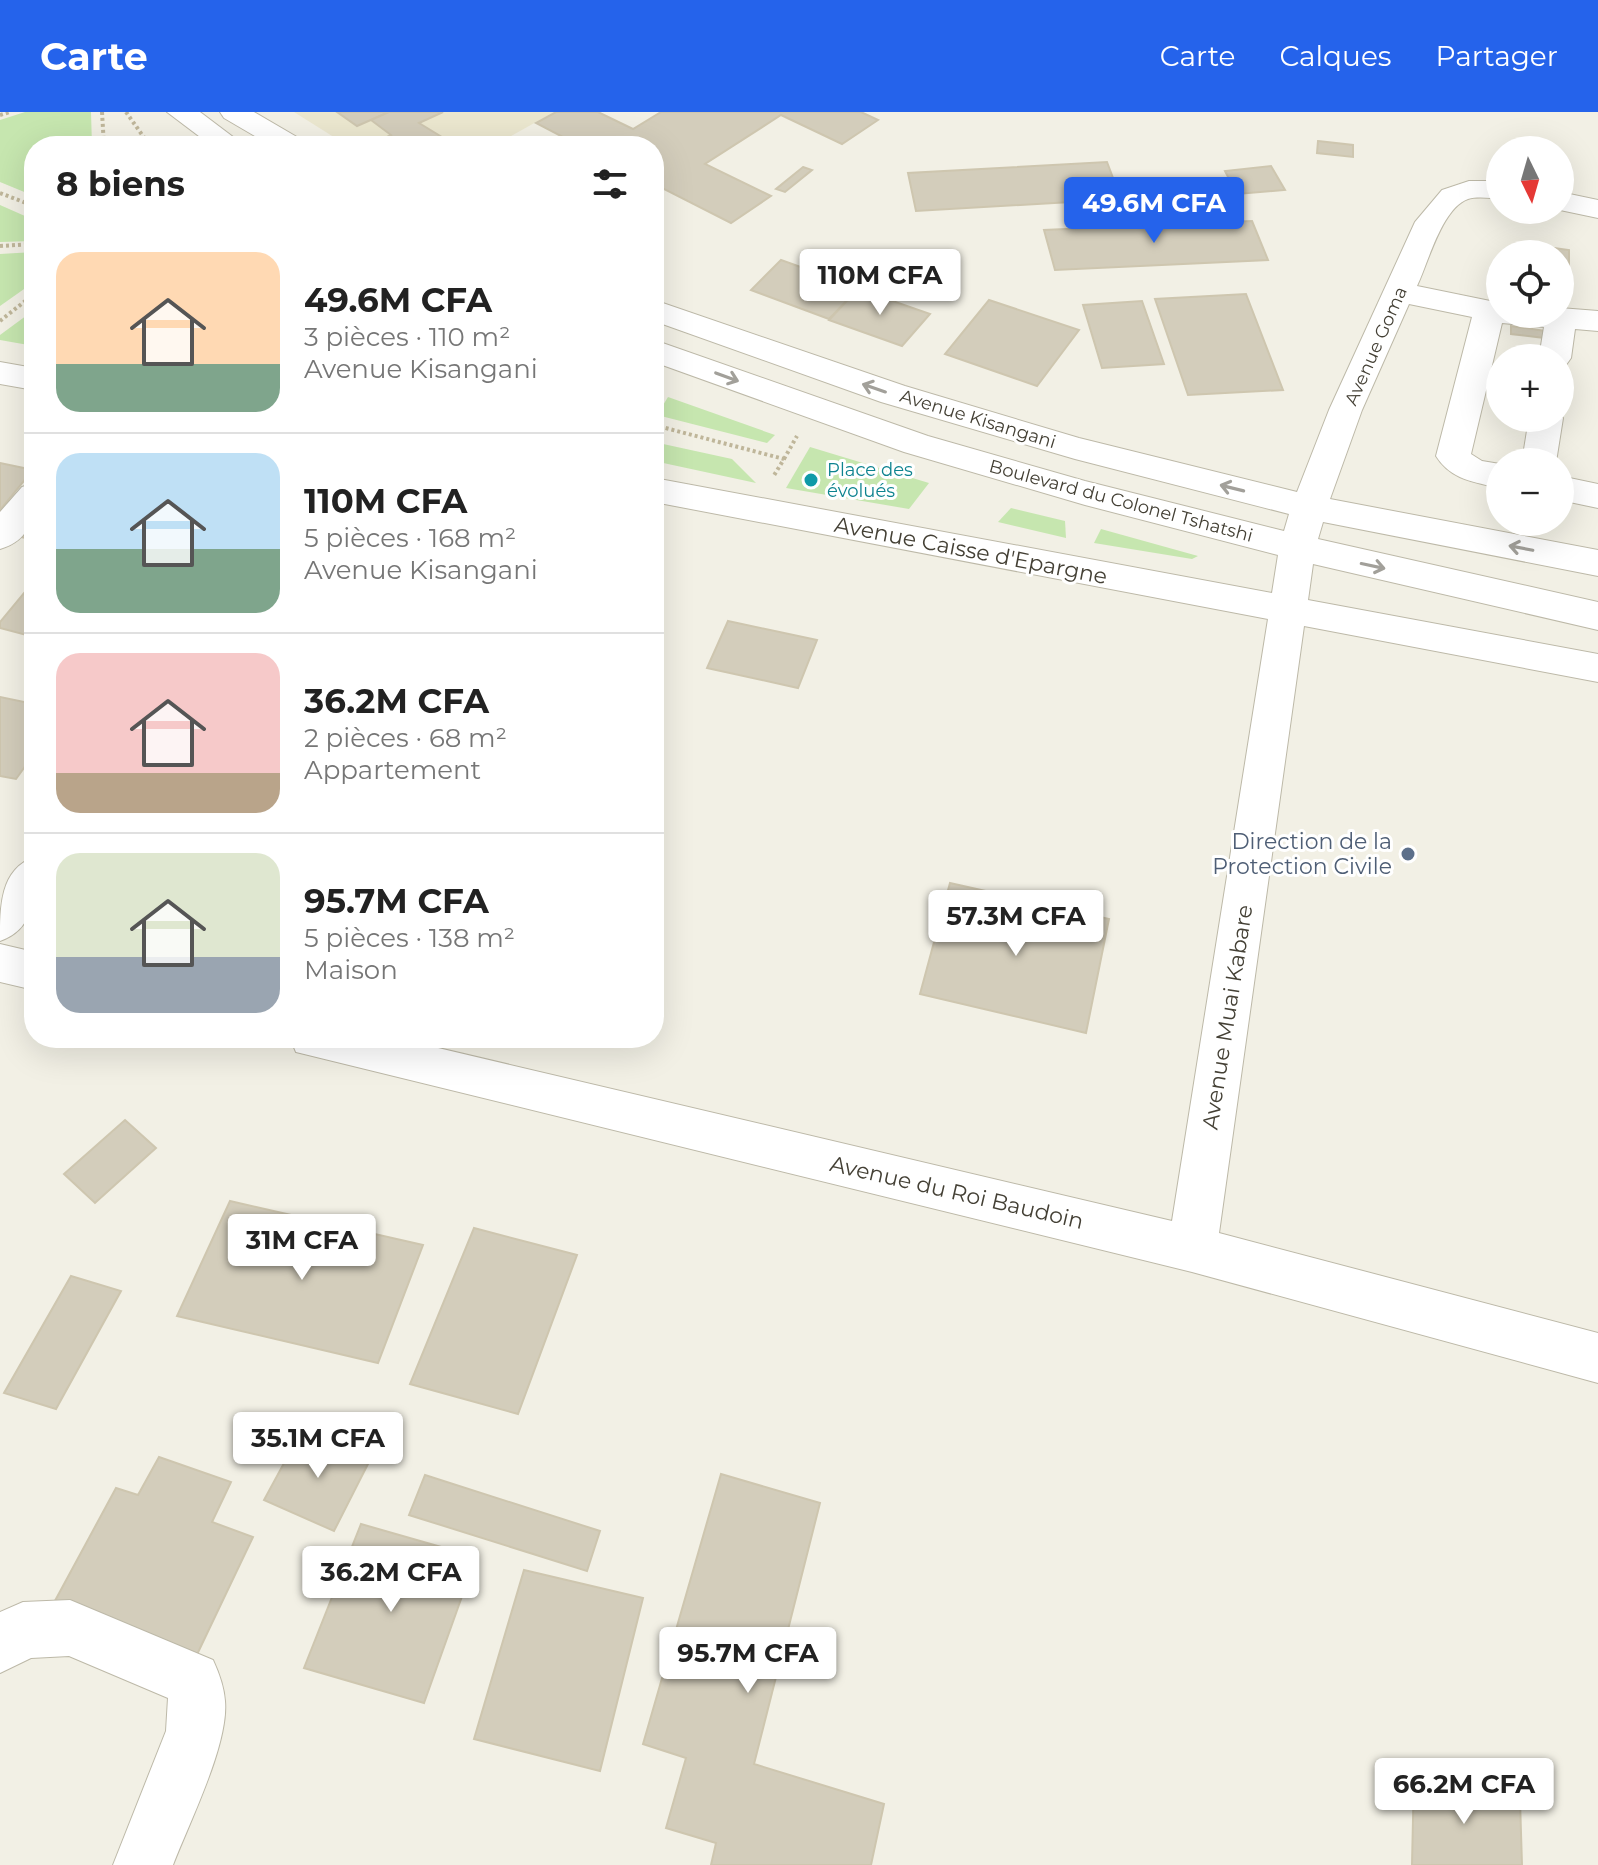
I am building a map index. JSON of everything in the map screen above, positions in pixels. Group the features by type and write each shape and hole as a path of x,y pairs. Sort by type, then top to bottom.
{"street":[{"path":"181,112 216,136"},
{"path":"234,112 275,136"},
{"name":"Avenue Goma","path":"1297,549 1308,507 1378,334 1436,212 1454,195 1486,189"},
{"path":"1574,204 1598,209"},
{"path":"1399,292 1486,310"},
{"name":"Avenue Kisangani","path":"664,314 893,394 1075,448 1308,507"},
{"path":"1574,320 1598,321"},
{"path":"1486,473 1458,464 1453,456 1494,328"},
{"name":"Boulevard du Colonel Tshatshi","path":"664,354 913,443 1111,501 1297,549 1598,616"},
{"path":"0,373 24,377"},
{"path":"1574,491 1598,496"},
{"name":"Avenue Caisse d'Epargne","path":"664,492 1598,668"},
{"path":"0,536 24,507"},
{"path":"1308,507 1598,563"},
{"name":"Avenue Muai Kabare","path":"1192,1249 1297,549"},
{"path":"0,923 24,888"},
{"path":"0,963 24,969"},
{"name":"Avenue du Roi Baudoin","path":"354,1048 1192,1249 1598,1358"},
{"path":"0,1645 23,1630 70,1628 193,1680 197,1702 195,1731 143,1865"}],"path":[{"path":"0,115 10,112"},
{"path":"102,112 103,136"},
{"path":"126,112 143,136"},
{"path":"0,193 24,202"},
{"path":"0,246 24,245"},
{"path":"0,321 24,302"},
{"path":"664,428 784,459 771,480"}],"shaded area":[{"path":"294,112 554,112 511,136 332,136"}],"green space":[{"path":"25,112 91,112 92,136 24,136 24,192 0,182 0,120"},
{"path":"0,205 24,216 24,241 0,242"},
{"path":"24,253 24,289 0,306 0,254"},
{"path":"24,317 24,344 0,340 0,335"},
{"path":"668,397 775,435 767,443 664,417 664,404"},
{"path":"664,444 732,459 756,483 664,463"},
{"path":"810,447 929,483 909,509 786,488"},
{"path":"1011,508 1065,521 1066,538 998,522"},
{"path":"1101,529 1198,556 1192,559 1094,543"}],"building":[{"path":"337,112 389,112 357,126"},
{"path":"389,112 443,112 419,123 440,136 389,136 371,120"},
{"path":"556,112 598,112 633,129 661,112 861,112 878,120 842,144 781,115 705,164 771,196 731,223 664,189 664,136 561,136 536,123"},
{"path":"1318,141 1353,145 1353,157 1317,153"},
{"path":"1107,162 1121,199 916,211 908,173"},
{"path":"1271,166 1285,190 1237,194 1225,171"},
{"path":"803,167 812,170 785,192 776,189"},
{"path":"1252,221 1268,260 1055,270 1044,230"},
{"path":"781,260 859,288 829,319 751,290"},
{"path":"858,289 930,314 902,346 829,320"},
{"path":"1246,294 1283,390 1188,395 1155,299"},
{"path":"989,300 1079,330 1037,386 945,354"},
{"path":"1142,301 1164,364 1102,368 1083,305"},
{"path":"1511,328 1525,328 1553,332 1553,339 1511,334"},
{"path":"0,463 24,468 24,481 0,510"},
{"path":"24,521 24,538 12,535"},
{"path":"24,593 24,634 0,628 0,622"},
{"path":"728,621 817,640 798,688 707,668"},
{"path":"0,697 24,702 24,768 16,779 0,776"},
{"path":"950,883 1109,919 1086,1033 920,994"},
{"path":"125,1120 156,1148 95,1203 64,1174"},
{"path":"230,1201 423,1245 378,1363 177,1316"},
{"path":"474,1228 577,1255 518,1414 410,1384"},
{"path":"71,1276 121,1291 56,1409 4,1393"},
{"path":"302,1430 371,1458 334,1531 264,1500"},
{"path":"159,1457 231,1482 212,1522 253,1537 193,1663 50,1610 116,1488 138,1495"},
{"path":"721,1474 820,1503 754,1764 884,1804 871,1865 711,1865 716,1843 666,1828 686,1758 643,1744"},
{"path":"425,1475 600,1531 587,1571 409,1515"},
{"path":"361,1524 476,1557 424,1703 304,1668"},
{"path":"524,1570 643,1598 600,1771 474,1739"},
{"path":"1414,1774 1520,1800 1522,1865 1412,1865"}],"place":[{"name":"Place des évolués","path":"811,480"},
{"name":"Direction de la Protection Civile","path":"1408,854"}]}
